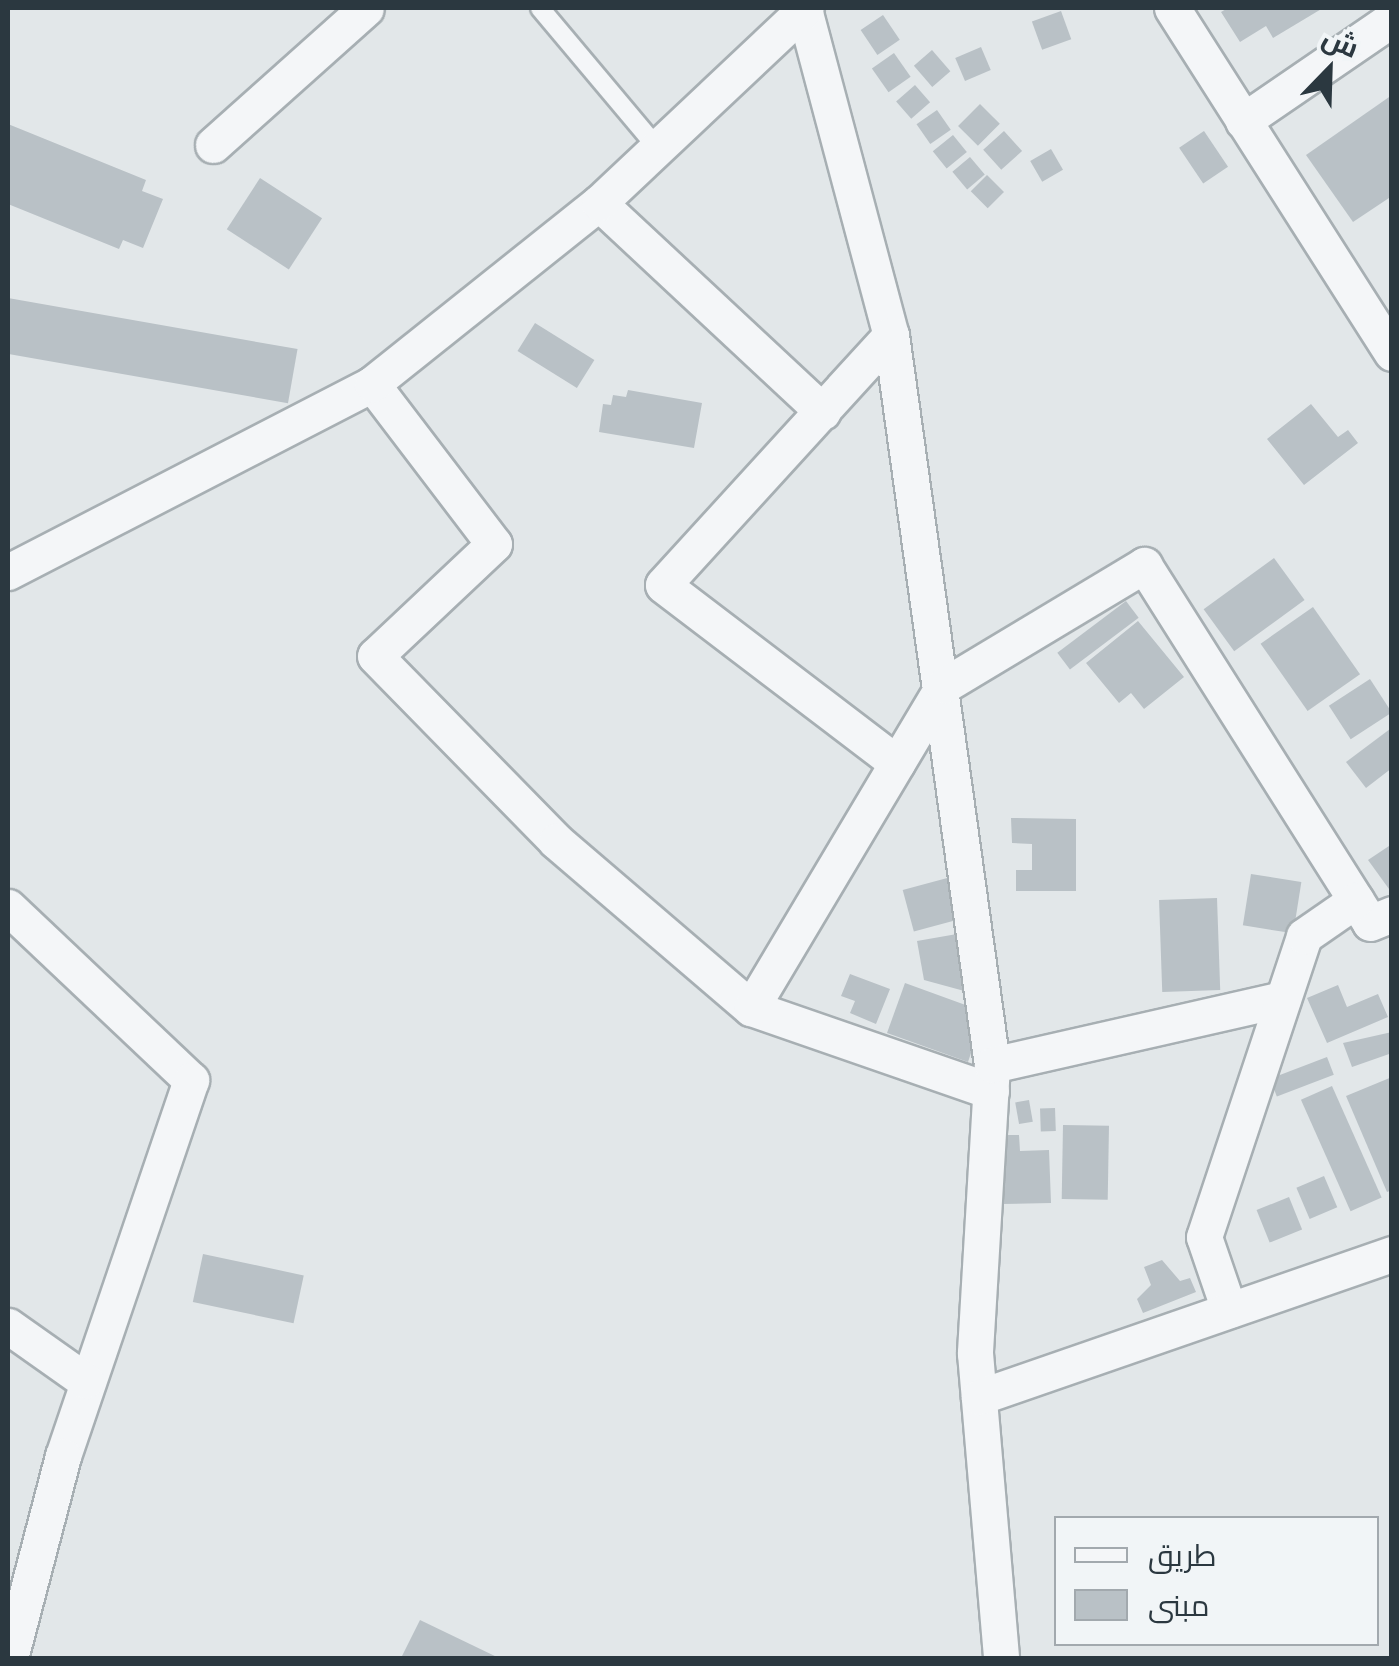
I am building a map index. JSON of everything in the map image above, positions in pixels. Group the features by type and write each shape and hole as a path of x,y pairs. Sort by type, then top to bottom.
{"street":[{"path":"213,145 366,8"},
{"path":"8,572 372,384 599,202 805,8 891,336 943,686 992,1078 976,1353 1001,1658"},
{"path":"1172,8 1392,353"},
{"path":"1243,121 1392,19"},
{"path":"599,202 824,412"},
{"path":"891,336 663,585 897,763"},
{"path":"372,384 494,544 375,656 556,841 751,1008 992,1078 1283,998"},
{"path":"751,1008 943,686 1144,564 1370,923 1392,914"},
{"path":"1229,1310 1204,1237 1304,936 1356,900"},
{"path":"8,907 191,1080 86,1381 10,1658"},
{"path":"979,1397 1392,1254"},
{"path":"8,1326 86,1381"}],"lane":[{"path":"540,8 656,146"}],"building":[{"path":"1228,8 1323,8 1273,38 1266,26 1240,42 1221,12"},
{"path":"1061,11 1071,39 1042,50 1032,22"},
{"path":"883,15 900,40 877,55 861,30"},
{"path":"981,47 991,70 965,81 955,58"},
{"path":"932,50 950,71 932,87 914,66"},
{"path":"894,53 911,77 889,92 872,68"},
{"path":"915,85 930,102 911,119 896,101"},
{"path":"1392,95 1392,196 1353,222 1306,155"},
{"path":"980,104 1000,124 978,146 958,126"},
{"path":"937,110 951,130 930,144 917,124"},
{"path":"8,124 146,180 142,191 163,199 143,248 123,240 119,249 8,204"},
{"path":"1004,131 1022,151 1001,170 983,150"},
{"path":"1204,131 1228,167 1203,183 1179,148"},
{"path":"953,135 967,152 947,168 933,151"},
{"path":"1051,149 1063,170 1042,182 1030,161"},
{"path":"970,157 985,175 967,189 952,172"},
{"path":"987,175 1004,192 988,208 971,191"},
{"path":"260,178 322,218 289,269 227,229"},
{"path":"8,298 298,349 288,403 8,354"},
{"path":"535,323 594,360 577,388 518,351"},
{"path":"628,390 702,403 694,448 599,432 603,404 611,405 613,395 626,397"},
{"path":"1311,404 1338,437 1348,430 1358,443 1304,485 1267,439"},
{"path":"1274,558 1305,600 1234,651 1204,609"},
{"path":"1126,601 1139,618 1070,670 1057,653"},
{"path":"1313,607 1360,674 1308,711 1261,644"},
{"path":"1138,621 1184,677 1144,709 1131,693 1119,703 1086,663"},
{"path":"1370,679 1392,713 1351,739 1329,706"},
{"path":"1390,729 1392,768 1366,788 1346,762"},
{"path":"1011,818 1076,819 1076,891 1016,891 1016,870 1032,870 1032,844 1012,843"},
{"path":"1392,844 1392,887 1389,889 1368,860"},
{"path":"1251,874 1301,882 1293,933 1243,925"},
{"path":"951,877 962,919 914,931 903,890"},
{"path":"1217,898 1220,990 1162,992 1159,900"},
{"path":"957,934 968,992 924,980 917,941"},
{"path":"850,974 890,989 876,1024 850,1013 855,1001 841,996"},
{"path":"905,983 971,1007 977,1035 968,1062 887,1033"},
{"path":"1338,985 1347,1007 1378,994 1388,1017 1327,1043 1307,998"},
{"path":"1392,1032 1392,1053 1352,1067 1343,1043"},
{"path":"1327,1057 1334,1075 1277,1097 1270,1079"},
{"path":"1392,1077 1392,1190 1387,1192 1346,1096"},
{"path":"1332,1086 1382,1197 1351,1211 1301,1100"},
{"path":"1029,1100 1033,1122 1019,1124 1015,1102"},
{"path":"1055,1108 1056,1131 1041,1132 1040,1109"},
{"path":"1063,1125 1109,1126 1108,1200 1062,1199"},
{"path":"999,1135 1019,1135 1020,1151 1049,1150 1051,1203 1001,1204"},
{"path":"1324,1176 1337,1207 1310,1219 1296,1188"},
{"path":"1289,1197 1302,1229 1270,1243 1257,1210"},
{"path":"203,1254 304,1275 294,1323 193,1302"},
{"path":"1162,1260 1180,1281 1190,1278 1196,1292 1143,1313 1137,1299 1151,1285 1144,1267"},
{"path":"420,1620 499,1658 401,1658"}]}
